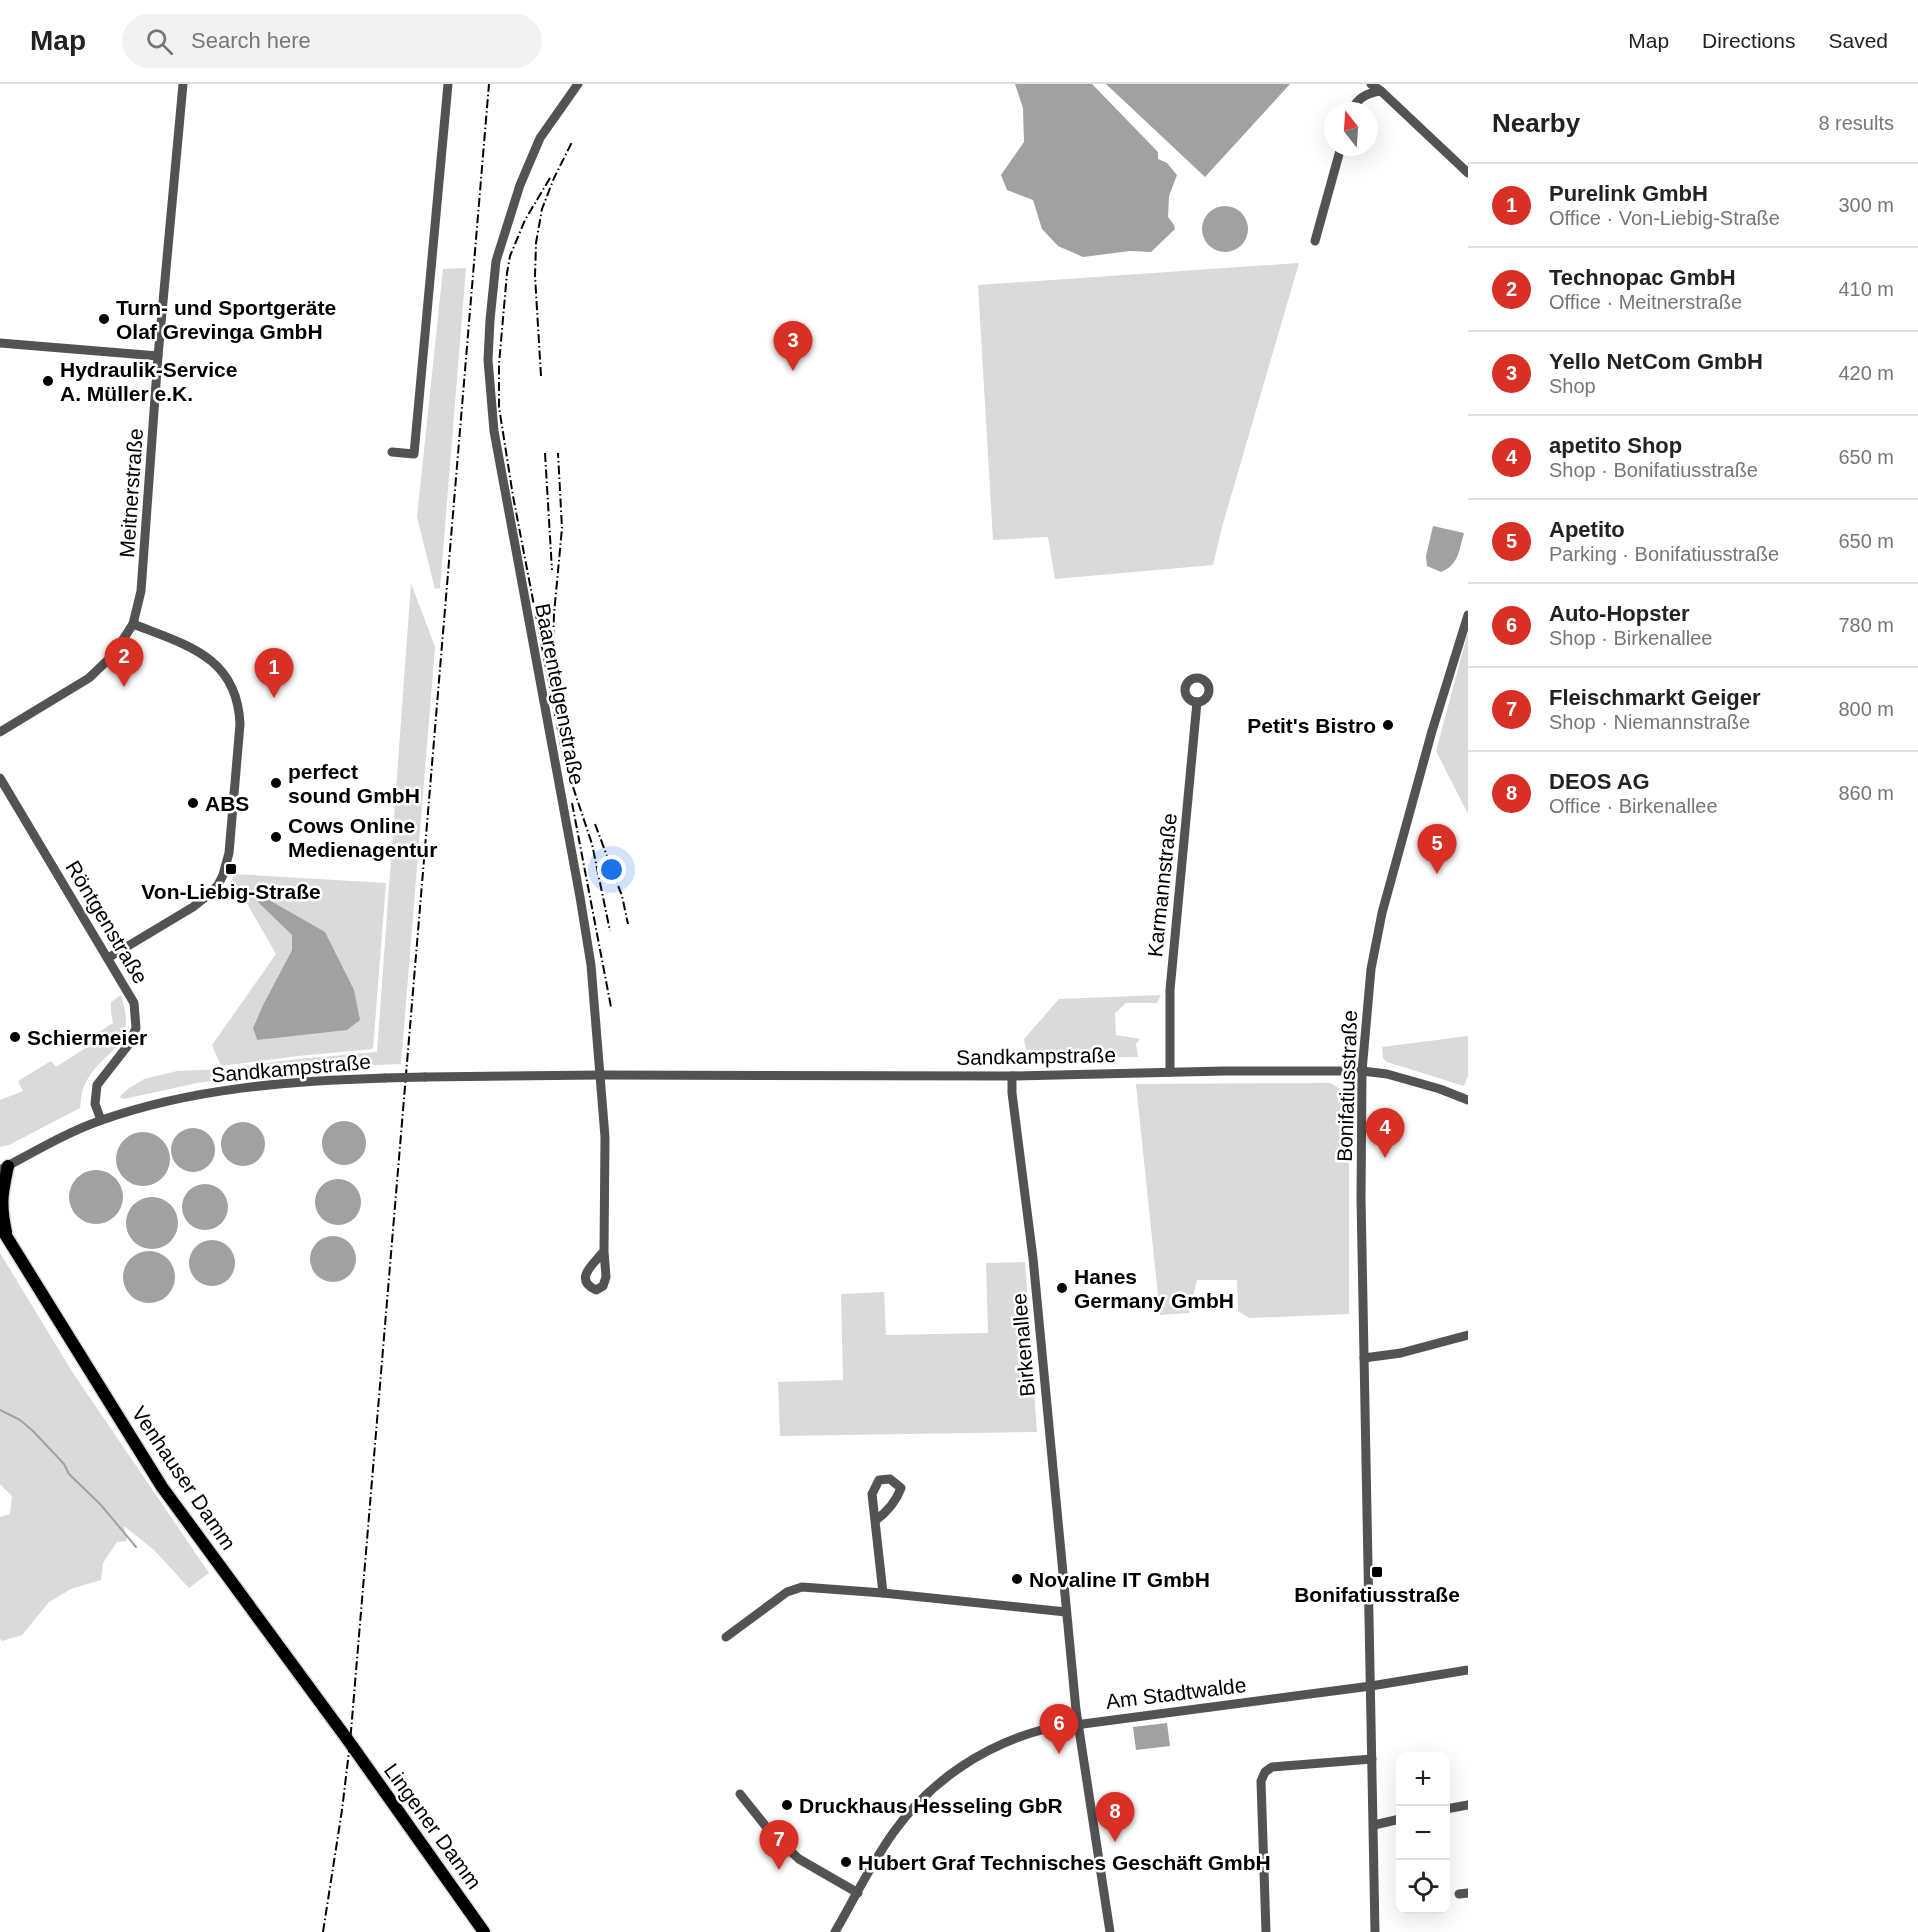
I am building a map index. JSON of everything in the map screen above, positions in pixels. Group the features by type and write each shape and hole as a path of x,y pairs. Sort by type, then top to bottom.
{"main road":[{"path":"4,1168 1,1213 6,1232 19,1257"},
{"name":"Venhauser Damm","path":"0,1226 162,1487 350,1743"},
{"name":"Lingener Damm","path":"350,1743 484,1932"}],"street":[{"name":"Meitnerstraße","path":"0,732 89,678 113,654 133,624 141,591 158,356 183,84"},
{"path":"392,452 414,454 448,84"},
{"name":"Baarentelgenstraße","path":"578,84 540,138 520,185 496,261 490,320 488,380 494,431 591,965 600,1076"},
{"path":"1371,84 1468,173"},
{"path":"1356,102 1370,92 1381,91"},
{"path":"1315,242 1339,156"},
{"path":"0,343 158,356"},
{"name":"Bonifatiusstraße","path":"1375,1932 1361,1198 1362,1071 1371,969 1382,913 1432,731 1468,615"},
{"path":"108,958 193,907 218,885 229,853 240,724 240,714 232,687 223,671 197,650 133,624"},
{"name":"Karmannstraße","path":"1170,1072 1170,990 1197,702"},
{"name":"Röntgenstraße","path":"0,778 134,1004 136,1028 129,1044 97,1085 95,1104 101,1120"},
{"name":"Sandkampstraße","path":"4,1168 101,1120 161,1103 224,1089 298,1082 425,1077 1012,1076 1224,1071 1362,1071 1387,1074 1440,1089 1468,1100"},
{"path":"600,1076 605,1137 604,1251"},
{"name":"Birkenallee","path":"1012,1076 1012,1093 1033,1258 1078,1724 1110,1932"},
{"path":"1364,1358 1401,1353 1468,1335"},
{"path":"875,1521 883,1593"},
{"path":"726,1637 787,1592 802,1587 1066,1612"},
{"name":"Am Stadtwalde","path":"835,1932 892,1834 928,1792 963,1765 985,1752 1024,1735 1078,1724 1371,1686 1468,1671"},
{"path":"1266,1932 1261,1781 1264,1772 1272,1767 1372,1759"},
{"path":"740,1794 772,1834 799,1859 858,1893"},
{"path":"1450,1808 1468,1804"},
{"path":"1374,1825 1396,1820"}],"shaded area":[{"path":"1015,84 1092,84 1158,152 1158,159 1167,163 1177,175 1169,196 1168,217 1175,229 1151,252 1130,251 1083,257 1058,246 1042,229 1033,200 1007,190 1001,175 1024,142 1023,108"},
{"path":"1106,84 1290,84 1205,177"},
{"path":"1225,206 1241,213 1248,229 1241,245 1225,252 1209,245 1202,229 1209,213"},
{"path":"1299,263 1213,565 1055,579 1048,537 993,540 978,285"},
{"path":"466,268 440,588 435,589 417,517 443,269"},
{"path":"1433,526 1464,533 1455,561 1441,572 1427,566 1426,556"},
{"path":"411,583 435,647 401,1064 297,1068 197,1083 124,1099 119,1097 144,1079 177,1071 222,1069 377,1052"},
{"path":"1468,632 1468,814 1436,751"},
{"path":"235,874 386,883 373,1049 221,1066 212,1045 276,954 238,888 230,883","holes":["278,920 354,990 257,1040 253,1028 292,950 292,935"]},
{"path":"262,896 325,932 354,990 360,1020 347,1030 257,1040 253,1028 292,950 292,935 258,902"},
{"path":"121,995 125,1014 122,1040 90,1075 83,1089 80,1108 9,1145 0,1147 0,1100 23,1091 18,1081 51,1061 56,1067 87,1047 85,1041 113,1023 111,1002"},
{"path":"1161,995 1157,1003 1126,1003 1115,1013 1116,1035 1140,1039 1136,1044 1138,1057 1035,1058 1026,1048 1024,1039 1059,999"},
{"path":"1468,1036 1468,1076 1464,1086 1387,1062 1383,1058 1382,1047"},
{"path":"1330,1083 1339,1088 1349,1106 1349,1314 1249,1318 1238,1311 1237,1280 1197,1280 1189,1313 1160,1315 1136,1084"},
{"path":"344,1121 360,1127 366,1143 360,1159 344,1165 328,1159 322,1143 328,1127"},
{"path":"243,1122 259,1128 265,1144 259,1160 243,1166 227,1160 221,1144 227,1128"},
{"path":"193,1128 209,1134 215,1150 209,1166 193,1172 177,1166 171,1150 177,1134"},
{"path":"143,1132 153,1134 162,1140 168,1149 170,1159 168,1169 162,1178 153,1184 143,1186 133,1184 124,1178 118,1169 116,1159 118,1149 124,1140 133,1134"},
{"path":"96,1170 106,1172 115,1178 121,1187 123,1197 121,1207 115,1216 106,1222 96,1224 86,1222 77,1216 71,1207 69,1197 71,1187 77,1178 86,1172"},
{"path":"338,1179 354,1186 361,1202 354,1218 338,1225 322,1218 315,1202 322,1186"},
{"path":"205,1184 221,1191 228,1207 221,1223 205,1230 189,1223 182,1207 189,1191"},
{"path":"147,1197 157,1197 171,1204 178,1223 171,1242 157,1249 147,1249 137,1245 130,1238 126,1228 126,1218 130,1208 137,1201"},
{"path":"333,1236 349,1243 356,1259 349,1275 333,1282 317,1275 310,1259 317,1243"},
{"path":"212,1240 228,1247 235,1263 228,1279 212,1286 196,1279 189,1263 196,1247"},
{"path":"144,1251 154,1251 168,1258 175,1277 168,1296 154,1303 144,1303 134,1299 127,1292 123,1282 123,1272 127,1262 134,1255"},
{"path":"0,1253 73,1373 209,1573 189,1588 154,1550 124,1526 127,1541 117,1542 103,1563 101,1580 71,1589 49,1602 22,1635 2,1641 0,1639 0,1517 10,1514 12,1496 0,1484"},
{"path":"1025,1262 1037,1432 780,1436 778,1382 843,1380 841,1294 884,1292 886,1335 988,1333 986,1263"},
{"path":"1167,1723 1170,1746 1136,1750 1133,1727"}],"waterway":[{"path":"0,1410 20,1420 33,1431 136,1547"}],"railway":[{"path":"323,1932 350,1743 489,84"},
{"path":"541,376 535,276 536,243 542,209 572,142"},
{"path":"550,178 525,220 510,256 499,364 499,407 513,496 561,746 592,844 610,931"},
{"path":"545,453 552,570"},
{"path":"555,672 554,614 562,528 558,453"},
{"path":"572,803 611,1007"},
{"path":"595,824 622,896 628,924"}],"place":[{"name":"Turn- und Sportgeräte Olaf Grevinga GmbH","path":"104,319"},
{"name":"Yello NetCom GmbH","path":"793,371"},
{"name":"Hydraulik-Service A. Müller e.K.","path":"48,381"},
{"name":"Technopac GmbH","path":"124,687"},
{"name":"Purelink GmbH","path":"274,698"},
{"name":"Petit's Bistro","path":"1388,725"},
{"name":"perfect sound GmbH","path":"276,783"},
{"name":"ABS","path":"193,803"},
{"name":"Cows Online Medienagentur","path":"276,837"},
{"name":"Von-Liebig-Straße","path":"231,869"},
{"name":"Apetito","path":"1437,874"},
{"name":"Schiermeier","path":"15,1037"},
{"name":"apetito Shop","path":"1385,1158"},
{"name":"Hanes Germany GmbH","path":"1062,1288"},
{"name":"Bonifatiusstraße","path":"1377,1572"},
{"name":"Novaline IT GmbH","path":"1017,1579"},
{"name":"Auto-Hopster","path":"1059,1754"},
{"name":"Druckhaus Hesseling GbR","path":"787,1805"},
{"name":"DEOS AG","path":"1115,1842"},
{"name":"Hubert Graf Technisches Geschäft GmbH","path":"846,1862"},
{"name":"Fleischmarkt Geiger","path":"779,1870"}]}
